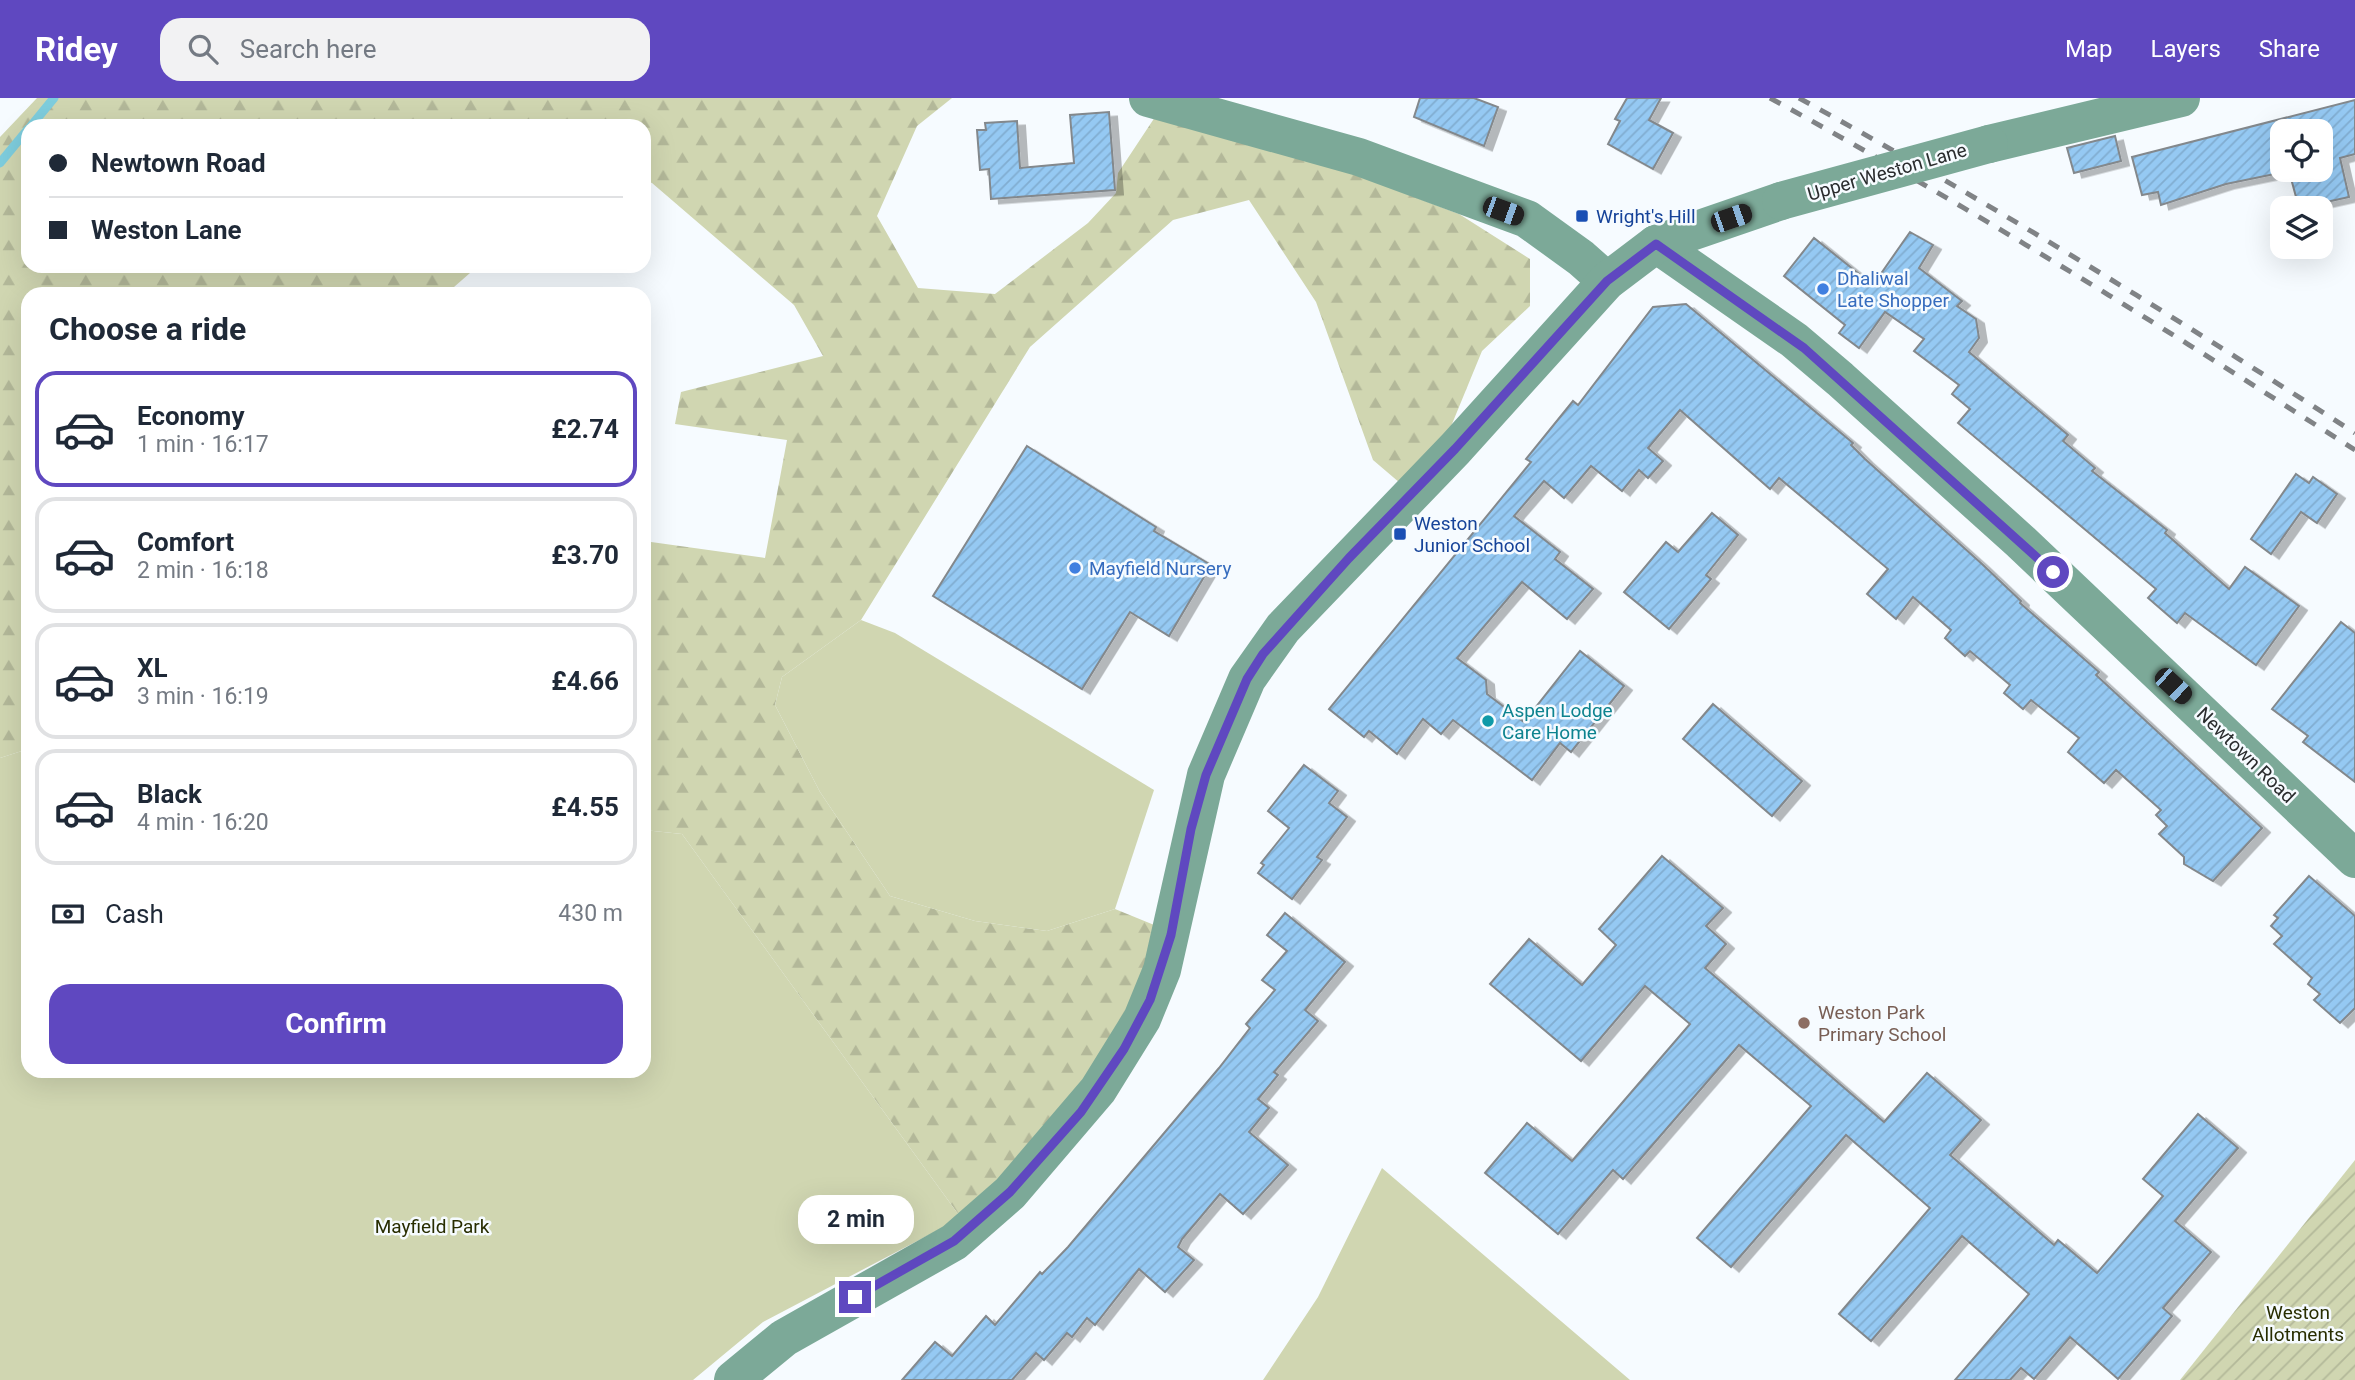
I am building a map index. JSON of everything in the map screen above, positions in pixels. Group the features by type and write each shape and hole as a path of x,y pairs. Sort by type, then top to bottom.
{"street":[{"path":"1148,98 1359,157 1527,219 1581,258 1607,281"},
{"name":"Upper Weston Lane","path":"733,1380 784,1338 954,1241 1010,1192 1081,1112 1124,1049 1150,1000 1171,935 1191,829 1206,775 1247,679 1283,628 1455,449 1607,281 1656,244 1782,201 1989,144 2181,98"},
{"name":"Newtown Road","path":"1656,244 1794,340 1831,371 2021,542 2355,859"}],"green space":[{"path":"37,98 952,98 917,126 877,216 918,288 995,294 1088,223 1116,193 1118,173 1159,111 1328,164 1459,214 1530,259 1530,306 1482,351 1445,441 1400,483 1373,460 1316,302 1249,200 1173,220 1030,347 861,620 782,677 775,705 820,792 890,896 975,921 1047,931 1115,909 1164,929 1111,1046 1069,1110 961,1218 682,834 651,831 651,542 765,558 787,440 675,424 681,392 823,356 794,305 651,183 651,119 21,119 21,273 470,273 454,287 21,287 21,751 0,758 0,137"},
{"path":"861,620 895,633 1154,790 1115,909 1047,931 975,921 890,896 820,792 775,705 782,677"},
{"name":"Mayfield Park","path":"21,751 21,1078 651,1078 651,831 682,834 961,1218 763,1322 693,1380 0,1380 0,758"},
{"name":"Weston Allotments","path":"2355,1160 2355,1380 2180,1380"},
{"path":"1382,1168 1630,1380 1263,1380 1318,1297"}],"building":[{"path":"1420,98 1474,98 1498,107 1484,146 1414,117"},
{"path":"1627,98 1661,98 1649,120 1673,133 1653,169 1608,144 1620,121 1615,119"},
{"path":"2355,100 2355,154 2340,158 2349,197 2333,201 2333,196 2296,196 2292,182 2333,182 2333,119 2281,119"},
{"path":"1109,112 1115,190 991,199 989,169 980,170 977,130 986,130 985,123 1017,121 1020,168 1074,163 1070,115"},
{"path":"2270,122 2270,175 2226,184 2161,205 2158,192 2142,195 2132,157"},
{"path":"2115,136 2121,161 2074,173 2067,148"},
{"path":"1910,232 1933,245 1919,268 1962,301 1957,306 1976,319 1979,338 1969,352 2068,435 2063,441 2095,468 2092,471 2167,530 2165,533 2229,589 2245,567 2299,606 2256,665 2185,613 2177,623 2148,598 2156,589 1958,423 1970,409 1952,394 1959,385 1914,351 1924,339 1885,312 1859,348 1839,333 1845,325 1784,276 1814,238 1873,285"},
{"path":"1686,304 1853,443 1851,445 1865,459 1982,564 2021,601 2020,603 2099,672 2096,675 2262,828 2213,881 2184,864 2184,857 2159,834 2167,826 2156,815 2161,810 2116,770 2104,783 2068,752 2079,738 2031,700 2023,709 2004,693 2010,685 1970,651 1965,656 1945,638 1951,630 1913,597 1896,619 1867,594 1888,569 1779,478 1770,489 1680,410 1648,448 1663,461 1648,478 1639,470 1622,491 1591,466 1564,498 1544,481 1514,516 1560,552 1555,559 1593,589 1567,619 1522,582 1457,658 1486,680 1487,694 1524,722 1580,651 1624,686 1571,752 1560,743 1532,780 1453,720 1441,734 1423,719 1397,754 1369,731 1364,737 1329,709 1531,462 1526,459 1573,401 1578,405 1653,307"},
{"path":"1027,446 1156,527 1154,531 1211,565 1169,636 1130,612 1082,689 933,596"},
{"path":"2296,474 2309,483 2313,477 2337,494 2317,523 2301,512 2271,554 2251,539"},
{"path":"1712,513 1738,535 1706,575 1711,579 1669,629 1624,592 1666,542 1678,552"},
{"path":"2341,622 2355,633 2355,782 2303,742 2308,736 2272,709"},
{"path":"1713,704 1802,781 1772,816 1683,739"},
{"path":"1304,765 1338,791 1329,803 1347,817 1317,857 1322,860 1292,899 1258,873 1264,865 1261,863 1289,828 1268,811"},
{"path":"1662,856 1723,908 1706,926 1726,944 1705,968 1884,1122 1927,1073 1981,1120 1950,1155 2054,1245 2058,1240 2097,1273 2163,1196 2143,1179 2198,1114 2238,1148 2175,1221 2211,1252 2163,1308 2172,1316 2118,1379 2070,1337 2034,1379 2021,1368 2010,1380 1955,1380 2029,1294 1962,1236 1871,1341 1839,1314 1930,1208 1846,1135 1731,1267 1697,1238 1811,1106 1739,1045 1623,1179 1613,1170 1558,1234 1485,1173 1527,1123 1572,1161 1690,1024 1645,986 1581,1061 1490,984 1529,939 1582,985 1616,945 1599,929"},
{"path":"2309,876 2355,916 2355,1008 2340,1023 2314,1000 2320,994 2308,984 2312,978 2274,944 2282,936 2271,926 2278,918 2274,915"},
{"path":"1285,913 1345,962 1305,1010 1318,1021 1274,1072 1278,1075 1258,1099 1269,1108 1249,1132 1288,1165 1243,1214 1220,1194 1182,1239 1178,1247 1194,1260 1165,1292 1139,1269 1095,1325 1087,1318 1072,1337 1067,1333 1044,1360 1036,1353 1012,1380 902,1380 935,1342 952,1356 986,1316 995,1325 1040,1272 1042,1274 1068,1247 1219,1068 1250,1028 1246,1024 1275,990 1262,980 1287,951 1267,935"}],"waterway":[{"path":"37,119 54,98"},
{"path":"0,163 21,138"}],"railway":[{"path":"1770,98 2066,269 2355,450"},
{"path":"1799,98 2080,261 2355,433"}],"place":[{"name":"Wright's Hill","path":"1582,216"},
{"name":"Dhaliwal Late Shopper","path":"1823,289"},
{"name":"Weston Junior School","path":"1400,534"},
{"name":"Mayfield Nursery","path":"1075,568"},
{"name":"Aspen Lodge Care Home","path":"1488,721"},
{"name":"Weston Park Primary School","path":"1804,1023"}],"route":[{"path":"855,1297 954,1241 1010,1192 1098,1090 1142,1019 1162,970 1191,829 1206,775 1247,679 1263,654 1283,628 1455,449 1607,281 1656,244 1804,348 2053,572"}]}
